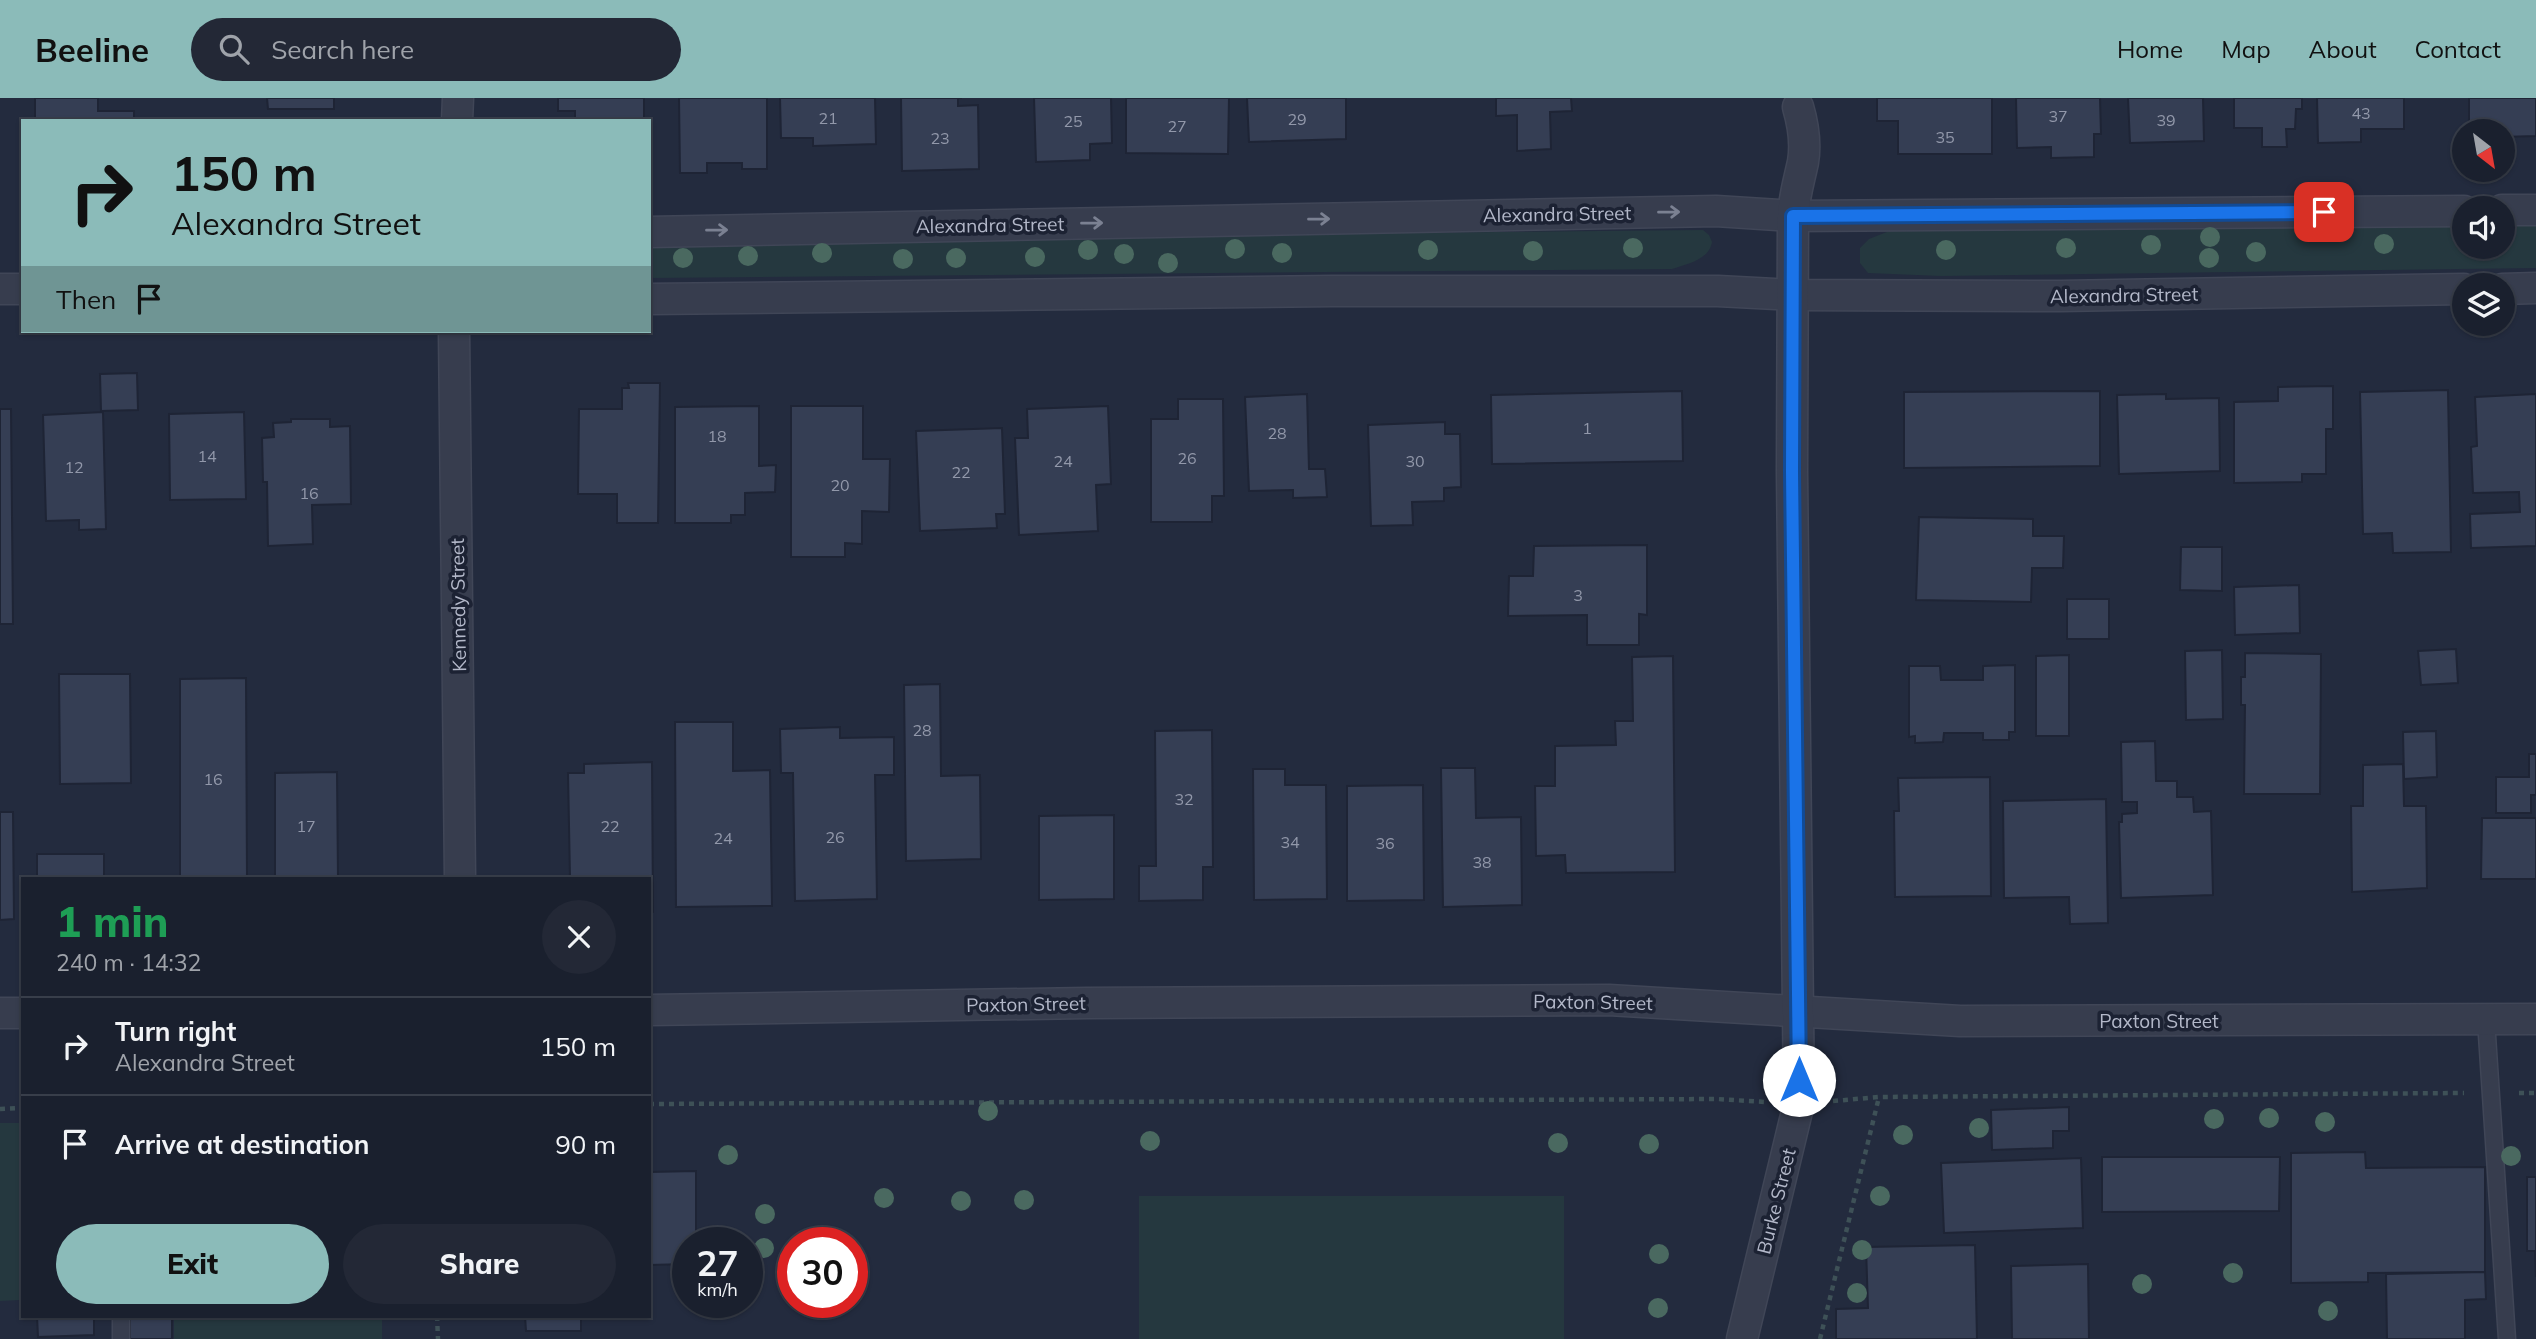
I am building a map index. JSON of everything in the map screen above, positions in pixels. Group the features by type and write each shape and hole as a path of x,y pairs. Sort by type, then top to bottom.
{"street":[{"path":"457,119 458,98"},
{"name":"Burke Street","path":"1742,1339 1799,1103 1792,472 1793,216 1794,194 1803,159 1803,124 1797,102"},
{"path":"2515,210 2536,210"},
{"name":"Alexandra Street","path":"651,232 1716,211 1793,216 2452,211"},
{"path":"2515,289 2536,288"},
{"path":"0,289 21,289"},
{"name":"Alexandra Street","path":"651,299 1332,291 1718,291 1793,295 2061,296 2452,289"},
{"name":"Kennedy Street","path":"454,333 460,877"},
{"name":"Paxton Street","path":"651,1010 1100,1003 1609,1000 1960,1021 2536,1019"},
{"path":"0,1013 21,1013"}],"lane":[{"path":"2486,1020 2493,1093 2507,1339"},
{"path":"121,1318 121,1339"}],"path":[{"path":"651,1104 1703,1099 1799,1103 1879,1097 2536,1093"},
{"path":"1820,1339 1879,1097"},
{"path":"0,1109 21,1108"},
{"path":"437,1318 438,1339"}],"shaded area":[{"path":"2515,223 2536,223 2536,268 1941,276 1868,273 1860,263 1860,248 1869,239 1892,230 2452,224 2452,259 2515,259"},
{"path":"1703,230 1712,242 1702,257 1672,269 651,278 651,240"},
{"path":"0,1123 21,1123 21,1300 0,1301"},
{"path":"1139,1196 1564,1196 1564,1339 1139,1339"},
{"path":"174,1318 382,1318 382,1339 174,1339"}],"building":[{"path":"35,98 98,98 98,111 134,111 134,119 35,119"},
{"path":"267,98 334,98 334,109 268,109"},
{"path":"558,98 644,98 644,119 575,119 575,111 558,111"},
{"path":"679,98 767,98 767,169 742,169 742,163 707,163 707,173 680,173"},
{"path":"780,98 875,98 876,144 813,146 813,138 781,138"},
{"path":"901,98 958,98 958,106 978,105 979,169 902,171"},
{"path":"1034,98 1111,98 1112,143 1090,144 1090,160 1036,162"},
{"path":"1126,98 1229,98 1228,154 1126,153"},
{"path":"1247,98 1346,98 1346,139 1249,142"},
{"path":"1496,98 1571,98 1572,111 1550,112 1551,149 1517,151 1517,115 1496,116"},
{"path":"1877,98 1992,98 1992,154 1898,154 1898,121 1877,121"},
{"path":"2016,98 2100,98 2101,134 2094,134 2094,157 2051,158 2051,147 2017,148"},
{"path":"2128,98 2203,98 2204,141 2130,143"},
{"path":"2234,98 2302,98 2302,109 2296,109 2295,129 2286,129 2287,147 2262,147 2262,128 2234,128"},
{"path":"2317,98 2404,98 2404,129 2361,129 2361,142 2318,143"},
{"path":"2469,98 2536,98 2536,136 2515,137 2515,119 2469,119"},
{"path":"137,373 138,410 101,411 100,374"},
{"path":"628,383 660,383 658,523 617,523 617,494 578,494 579,409 622,409 622,388 629,388"},
{"path":"2333,386 2333,429 2326,429 2326,474 2302,474 2302,482 2234,483 2234,402 2278,401 2278,387"},
{"path":"2448,390 2451,552 2393,553 2392,533 2363,534 2360,392"},
{"path":"1682,391 1683,461 1492,464 1491,395"},
{"path":"2100,391 2100,466 1904,468 1904,392"},
{"path":"1307,394 1309,469 1325,469 1327,497 1293,498 1293,490 1249,491 1245,397"},
{"path":"2166,394 2166,399 2219,398 2220,471 2119,474 2117,395"},
{"path":"2536,394 2536,546 2471,548 2470,514 2520,512 2519,492 2473,493 2471,447 2477,446 2475,397"},
{"path":"1178,399 1223,399 1224,496 1212,496 1212,522 1151,522 1151,419 1178,419"},
{"path":"759,406 759,466 776,465 775,492 745,493 745,515 731,515 731,523 675,523 675,407"},
{"path":"791,406 863,406 863,459 890,459 889,512 862,511 862,544 845,543 845,557 791,557"},
{"path":"1108,406 1111,484 1096,485 1098,531 1019,535 1015,438 1028,438 1027,409"},
{"path":"0,409 11,409 13,624 0,624"},
{"path":"103,412 106,529 79,530 79,520 46,521 43,415"},
{"path":"244,412 246,499 170,500 169,414"},
{"path":"291,419 330,419 330,427 350,426 351,504 312,505 313,544 268,546 267,482 263,482 262,438 274,437 273,423 291,422"},
{"path":"1445,422 1445,434 1460,434 1461,487 1444,488 1444,501 1412,502 1413,525 1371,526 1368,425"},
{"path":"1002,428 1005,514 996,514 997,528 920,531 916,431"},
{"path":"1919,517 2033,519 2033,536 2064,536 2063,568 2032,568 2031,602 1916,600"},
{"path":"1647,545 1647,615 1639,614 1639,645 1587,645 1587,615 1508,616 1509,576 1533,576 1534,546"},
{"path":"2181,547 2222,547 2222,591 2180,590"},
{"path":"2299,585 2300,633 2235,635 2234,587"},
{"path":"2067,599 2109,599 2109,639 2067,639"},
{"path":"2456,649 2458,683 2421,685 2418,651"},
{"path":"2222,650 2223,719 2186,720 2185,651"},
{"path":"2245,653 2321,654 2320,794 2244,794 2245,705 2241,705 2241,677 2245,677"},
{"path":"2069,655 2069,736 2036,736 2036,656"},
{"path":"1673,656 1675,872 1566,873 1565,855 1536,856 1535,786 1555,786 1555,746 1616,745 1615,721 1633,721 1632,657"},
{"path":"2015,665 2015,732 2009,732 2009,740 1983,740 1983,733 1944,733 1943,742 1915,743 1915,736 1909,737 1909,666 1940,666 1941,680 1983,680 1983,666"},
{"path":"59,674 130,674 131,783 60,784"},
{"path":"246,678 247,877 180,877 180,679"},
{"path":"940,684 941,776 980,775 981,859 906,861 904,685"},
{"path":"675,722 733,722 733,771 770,770 772,906 676,907"},
{"path":"840,727 840,738 894,737 894,775 875,775 877,899 795,901 793,773 781,773 780,729"},
{"path":"1212,730 1213,867 1203,867 1203,900 1139,901 1139,866 1156,866 1155,731"},
{"path":"2436,731 2437,777 2404,779 2403,732"},
{"path":"2155,741 2156,781 2177,781 2177,797 2193,797 2194,812 2211,811 2213,895 2121,898 2119,822 2122,822 2122,814 2137,813 2137,802 2122,802 2121,742"},
{"path":"2529,754 2536,754 2536,795 2531,795 2531,813 2496,813 2496,777 2529,777"},
{"path":"652,762 653,912 651,877 570,877 568,773 584,773 584,764"},
{"path":"2403,764 2404,806 2426,806 2427,888 2352,892 2351,806 2363,806 2363,765"},
{"path":"1441,768 1475,768 1476,818 1521,817 1522,905 1443,907"},
{"path":"1253,769 1285,769 1285,785 1326,785 1327,899 1254,900"},
{"path":"337,772 338,877 275,877 275,773"},
{"path":"1990,777 1991,896 1895,897 1894,811 1899,811 1898,778"},
{"path":"1423,785 1424,900 1347,901 1347,786"},
{"path":"2106,799 2108,923 2070,924 2069,897 2004,898 2003,801"},
{"path":"0,812 13,812 14,919 0,920"},
{"path":"1114,815 1114,899 1039,900 1039,816"},
{"path":"2482,818 2536,818 2536,879 2481,879"},
{"path":"37,854 104,854 104,877 37,877"},
{"path":"2069,1107 2069,1131 2053,1131 2053,1148 1992,1150 1991,1110"},
{"path":"2365,1152 2366,1168 2485,1167 2485,1272 2368,1273 2368,1282 2291,1283 2291,1153"},
{"path":"2102,1157 2280,1157 2279,1211 2102,1212"},
{"path":"2081,1158 2083,1228 1944,1233 1941,1163"},
{"path":"696,1171 696,1227 672,1227 672,1264 651,1265 651,1172"},
{"path":"2527,1177 2536,1177 2536,1277 2535,1251 2527,1251"},
{"path":"1975,1245 1977,1339 1836,1339 1836,1309 1868,1308 1866,1247"},
{"path":"2088,1264 2089,1339 2012,1339 2011,1266"},
{"path":"2485,1272 2486,1299 2465,1300 2465,1339 2387,1339 2386,1274"},
{"path":"37,1318 94,1318 94,1335 38,1337"},
{"path":"130,1318 172,1318 172,1339 130,1339"},
{"path":"525,1318 581,1318 581,1331 526,1331"}],"route":[{"path":"1799,1080 1792,472 1793,216 2324,212"}]}
